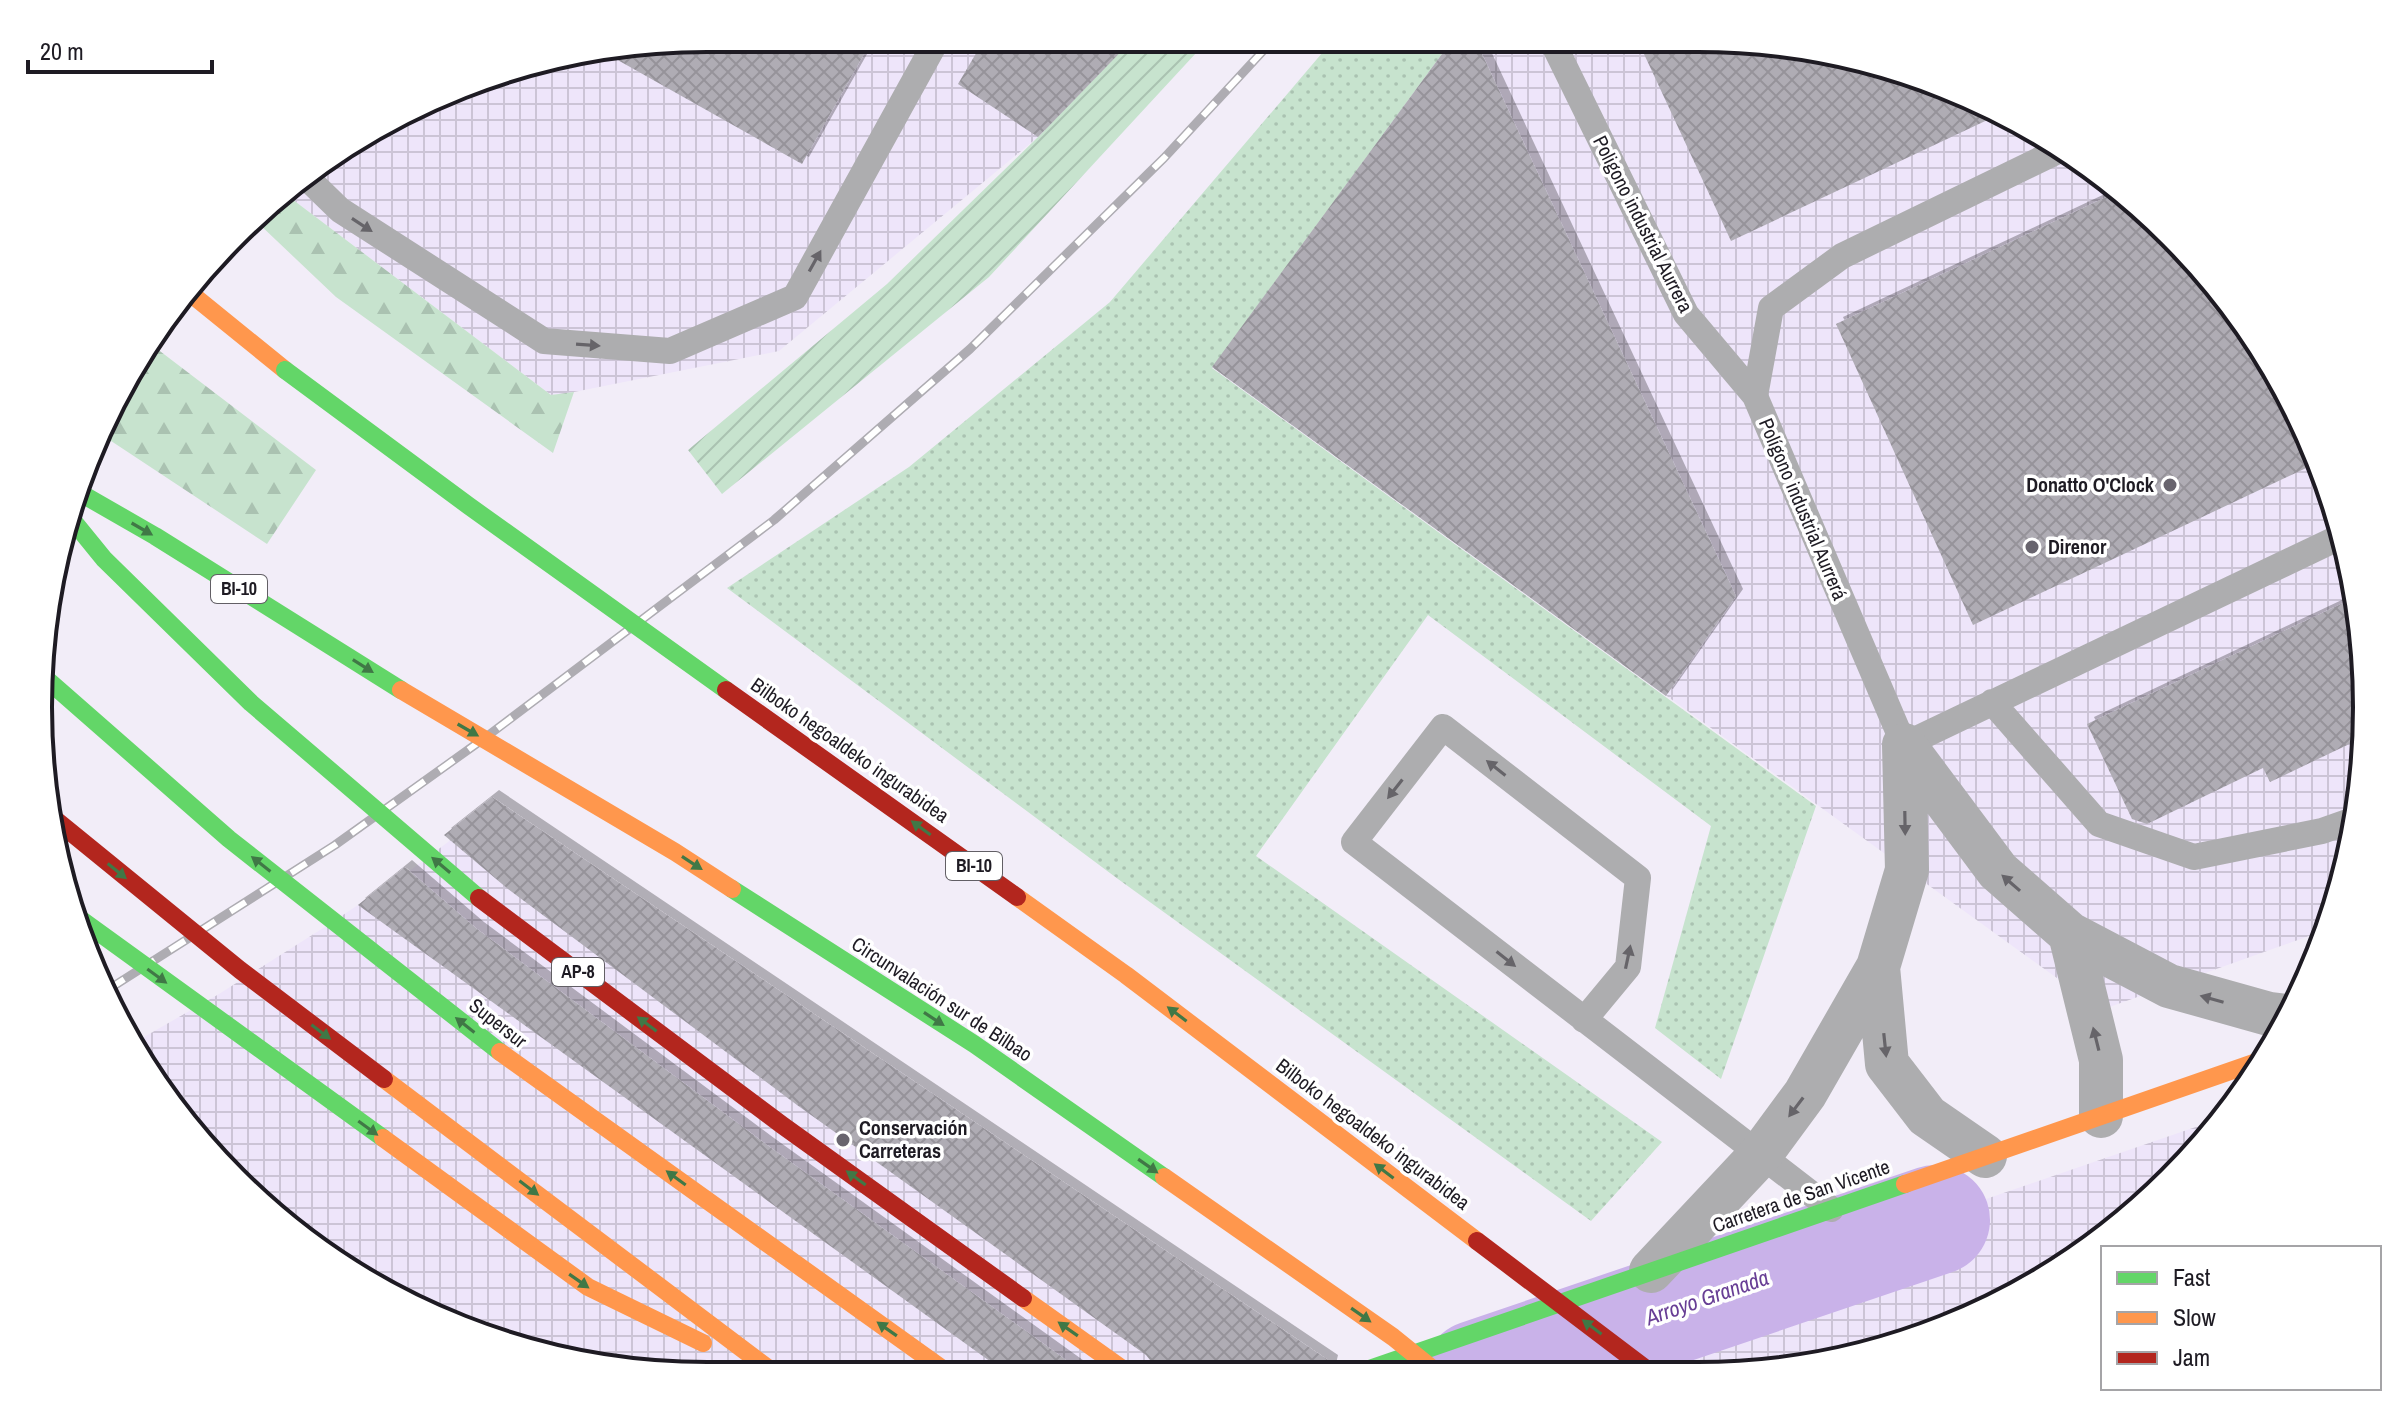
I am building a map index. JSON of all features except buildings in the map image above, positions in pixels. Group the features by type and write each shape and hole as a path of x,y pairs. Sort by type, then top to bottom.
{"main road":[{"name":"Bilboko hegoaldeko ingurabidea","path":"196,298 285,370 469,506 1126,975 1637,1362"},
{"name":"Circunvalación sur de Bilbao","path":"87,497 401,690 675,852 974,1044 1393,1337 1424,1362"},
{"name":"AP-8","path":"77,526 104,559 251,703 492,909 782,1125 1113,1362"},
{"name":"Supersur","path":"53,684 229,839 502,1054 933,1362"},
{"path":"64,826 240,970 760,1362"},
{"path":"90,926 588,1287 744,1362"},
{"name":"Carretera de San Vicente","path":"1389,1362 2246,1066"}],"street":[{"path":"1904,745 1998,871 2070,934 2169,986 2275,1015"},
{"path":"1651,1271 1760,1155 1805,1094 1878,967 1907,870 1904,745"},
{"path":"2070,934 2101,1060 2101,1116"},
{"path":"1878,967 1887,1064 1927,1116 1985,1156"}],"lane":[{"path":"313,184 340,210 544,341 670,351 795,297 930,52"},
{"name":"Poligono industrial Aurrera","path":"1557,52 1686,314 1755,396"},
{"name":"Polígono industrial Aurrerá","path":"1904,745 1755,396 1771,308 1842,256 2050,155"},
{"path":"1904,745 2332,541"},
{"path":"1992,702 2099,824 2194,857 2322,831 2342,824"},
{"path":"1584,1020 1628,967 1638,878 1443,727 1354,842 1584,1020 1831,1209"}],"shaded area":[{"path":"1120,52 1038,137 779,351 551,395 293,200 343,162 417,120 496,87 579,65 664,53"},
{"path":"1443,52 1698,52 1783,58 1868,74 1949,102 1988,120 2062,162 2097,187 2161,244 2218,308 2243,343 2303,456 2331,537 2340,579 2352,664 2353,707 2352,750 2340,835 2331,877 2312,935 2101,1010 1212,367"},
{"path":"484,815 1209,1362 707,1362 622,1356 537,1340 496,1327 417,1294 343,1252 308,1227 244,1170 187,1106 142,1038 219,994 412,869"},
{"path":"2202,1125 2130,1199 2062,1252 1988,1294 1909,1327 1826,1349 1741,1361 1512,1362"}],"green space":[{"path":"1120,52 1197,52 989,277 722,494 688,450 887,284"},
{"path":"1323,52 1443,52 1212,368 1816,806 1721,1079 1655,1028 1711,826 1428,615 1256,856 1662,1142 1591,1221 1118,879 727,588 909,467 1110,302"},
{"path":"293,200 551,395 574,392 553,453 336,297 262,227"},
{"path":"158,350 316,470 267,544 109,440"}],"waterway":[{"name":"Arroyo Granada","path":"1516,1362 1935,1220"}],"railway":[{"path":"115,985 335,845 486,737 774,520 970,349 1164,158 1262,52"}],"traffic: fast":[{"path":"285,370 726,690"},
{"path":"87,497 401,690"},
{"path":"77,526 104,559 251,703 479,898"},
{"path":"53,684 229,839 500,1052"},
{"path":"732,889 974,1044 1164,1177"},
{"path":"90,926 383,1138"},
{"path":"1390,1362 1905,1184"}],"traffic: slow":[{"path":"196,298 285,370"},
{"path":"401,690 732,889"},
{"path":"1017,897 1126,975 1477,1241"},
{"path":"500,1052 933,1362"},
{"path":"1905,1184 2246,1066"},
{"path":"384,1079 760,1362"},
{"path":"383,1138 588,1287 703,1343"},
{"path":"1164,1177 1393,1337 1424,1362"},
{"path":"1023,1298 1113,1362"}],"traffic: jam":[{"path":"726,690 1017,897"},
{"path":"64,826 240,970 384,1079"},
{"path":"479,898 782,1125 1023,1298"},
{"path":"1477,1241 1637,1362"}],"place":[{"name":"Donatto O'Clock","path":"2170,485"},
{"name":"Direnor","path":"2032,547"},
{"name":"Conservación Carreteras","path":"843,1140"}]}
